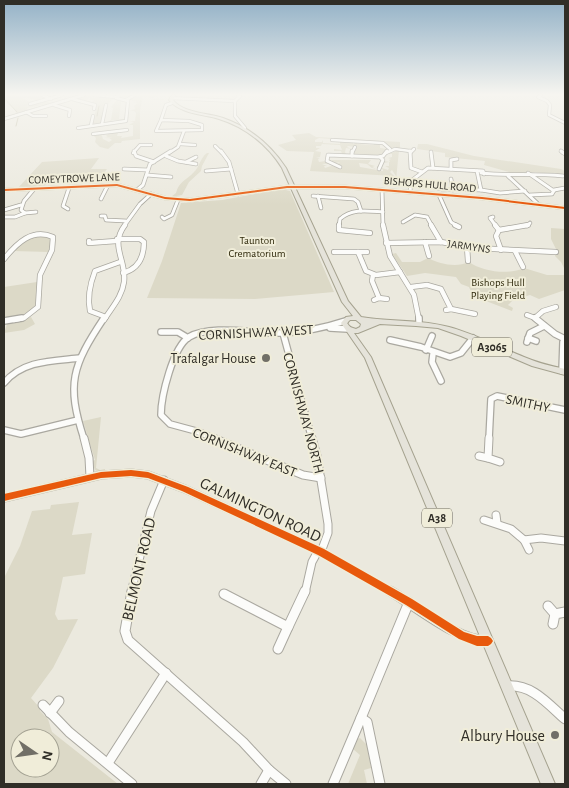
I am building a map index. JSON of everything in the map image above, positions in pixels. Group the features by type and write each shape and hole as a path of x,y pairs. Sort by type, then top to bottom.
{"main road":[{"name":"A38","path":"248,132 278,158 284,168 345,302 364,324 362,329 365,351"},
{"name":"A38","path":"345,302 346,320 344,325 365,351 416,467 548,784"},
{"name":"A3065","path":"359,319 439,326 473,338 526,361 564,371"},
{"path":"346,320 359,319"},
{"name":"A3065","path":"362,329 382,322"},
{"path":"348,330 356,331 362,329"}],"street":[{"path":"93,134 112,132"},
{"path":"137,190 143,186 150,164 177,149 184,132"},
{"path":"332,140 338,142 384,143 390,149"},
{"path":"180,144 195,145"},
{"path":"151,145 137,147 133,153 136,156 154,162"},
{"path":"352,156 352,150 355,147"},
{"path":"216,148 227,156 238,194"},
{"path":"328,154 380,157 390,149 412,150 411,168 422,172"},
{"path":"328,150 327,160 340,166"},
{"path":"430,153 433,157 432,168"},
{"path":"166,156 196,164"},
{"path":"186,162 196,156"},
{"path":"374,169 381,170 383,160 380,157"},
{"path":"453,190 450,160 451,158 457,159"},
{"path":"410,181 427,168 508,176 528,173 561,175 561,182 565,188 554,191 552,194 530,195"},
{"path":"124,169 148,170"},
{"path":"208,170 231,169"},
{"path":"477,173 481,190"},
{"path":"528,173 544,187 554,191"},
{"path":"147,176 171,177"},
{"path":"508,176 537,203"},
{"path":"410,181 453,190 481,190 502,193 525,191"},
{"path":"410,181 410,192"},
{"path":"102,198 108,185"},
{"name":"COMEYTROWE LANE","path":"4,190 108,185 178,200 190,200 292,187"},
{"name":"BISHOPS HULL ROAD","path":"292,187 410,192 565,208"},
{"path":"59,209 66,208 63,204 68,197 69,188"},
{"path":"25,213 21,210 21,205 23,200 34,189"},
{"path":"382,190 386,243 390,258 411,287 420,308 419,323"},
{"path":"90,477 87,452 73,396 74,380 80,358 118,300 123,289 123,273 117,240 126,221 143,200 152,194"},
{"path":"439,195 451,222 459,227"},
{"path":"313,196 354,199 358,202 361,210"},
{"path":"318,196 322,206"},
{"path":"62,197 68,197"},
{"path":"162,218 172,215 178,200"},
{"path":"4,210 21,205"},
{"path":"339,230 342,217 348,213 361,210 383,212"},
{"path":"4,217 15,217 25,213 36,212"},
{"path":"105,216 106,220 126,221"},
{"path":"406,221 415,216 429,216 441,242"},
{"path":"493,217 490,218 499,230"},
{"path":"499,230 528,225 531,229"},
{"path":"499,230 496,236 501,250"},
{"path":"332,231 365,231 370,233"},
{"path":"4,260 18,242 27,237 41,234 53,237 54,242 39,278 38,307 24,318 4,322"},
{"path":"89,243 140,239 144,242 143,257 132,270 123,273"},
{"path":"425,242 428,255"},
{"name":"JARMYNS","path":"386,243 441,242 467,247 553,253"},
{"path":"466,259 467,247"},
{"path":"515,251 521,265"},
{"path":"334,252 367,252"},
{"path":"358,252 364,269 373,274 400,272"},
{"path":"106,317 90,311 88,304 89,292 95,271 120,262"},
{"path":"373,274 372,282 377,299 387,299"},
{"path":"411,287 427,285 441,289 448,310 469,311 475,314"},
{"path":"534,318 538,314 553,309"},
{"path":"527,315 565,339 564,371"},
{"name":"CORNISHWAY WEST","path":"325,328 346,320"},
{"path":"536,341 527,340 535,329 544,326"},
{"name":"CORNISHWAY WEST","path":"188,338 207,332 283,333 325,328 348,330"},
{"path":"161,332 178,332 188,338"},
{"name":"CORNISHWAY NORTH","path":"278,649 305,592 312,562 328,534 321,478 309,423 283,333"},
{"name":"CORNISHWAY EAST","path":"188,338 177,352 163,400 162,415 170,424 196,431 303,475 321,478"},
{"path":"426,350 429,338"},
{"path":"394,342 426,350 443,357 459,356 473,338"},
{"path":"433,354 432,362 441,378"},
{"path":"4,380 29,366 80,358"},
{"name":"SMITHY","path":"488,458 490,411 491,399 493,397 502,397 565,410"},
{"path":"4,432 21,434 78,420"},
{"path":"479,456 500,462"},
{"name":"GALMINGTON ROAD","path":"4,498 90,477 131,473 148,475 164,480 320,551 468,638 488,641"},
{"name":"BELMONT ROAD","path":"164,480 157,490 137,570 125,632 128,640 258,756 269,770 286,784"},
{"path":"484,520 496,519 519,534 529,550"},
{"path":"524,540 541,538 565,542"},
{"path":"224,594 288,627"},
{"path":"333,784 409,602"},
{"path":"548,606 555,614"},
{"path":"555,614 565,612"},
{"path":"553,624 555,614"},
{"path":"108,762 166,673"},
{"path":"507,686 512,685 526,688 565,719"},
{"path":"59,701 46,709 69,732 108,762 132,784"},
{"path":"361,718 367,722 380,784"},
{"path":"261,784 269,770"}],"green space":[{"path":"122,132 118,133 117,136 122,136 121,138 133,136 133,132 140,132 140,139 115,143 108,149 100,147 95,142 96,138 93,135 101,133 103,139 109,142 112,140 109,138 105,139 112,137 104,138 108,137 106,136 108,134 103,133"},
{"path":"309,133 316,137 400,142 400,148 390,148 384,143 319,138 315,140 315,142 322,142 323,140 323,143 340,144 340,142 348,143 351,141 350,143 353,142 353,144 358,142 357,144 373,145 383,143 385,145 380,145 380,148 388,149 382,155 353,155 355,147 348,146 352,149 346,148 345,152 351,155 342,154 341,151 334,151 334,149 342,150 340,145 322,144 321,146 316,146 316,148 320,148 315,151 321,152 320,157 316,157 320,158 318,159 319,162 325,161 326,163 321,164 327,163 328,164 322,164 327,166 324,166 325,168 331,166 339,167 336,165 340,162 332,164 332,160 371,160 368,164 375,166 372,167 376,169 372,168 367,164 359,163 360,167 383,171 382,168 388,170 389,168 385,166 389,166 389,162 384,163 384,161 390,162 389,160 391,159 388,158 392,157 392,154 387,154 399,150 395,190 396,176 392,170 390,172 394,176 310,171 314,152 287,151 278,145 296,140 292,135"},
{"path":"418,144 427,144 474,156 561,169 565,171 565,176 535,172 511,175 509,172 484,165 485,161 445,157 445,153 417,149"},
{"path":"207,153 209,153 201,171 189,182 182,195 171,197 176,193 181,183 196,170"},
{"path":"99,158 91,169 107,169 104,173 62,173 51,177 43,188 18,188 42,162"},
{"name":"Taunton Crematorium","path":"282,189 290,191 334,292 255,299 147,298 162,261 181,203 222,200"},
{"name":"Bishops Hull Playing Field","path":"551,228 565,229 565,270 555,256 558,253 551,239"},
{"path":"39,235 52,239 49,252 13,251 24,240"},
{"name":"Bishops Hull Playing Field","path":"396,253 402,262 420,262 428,258 448,264 459,265 469,262 481,268 504,272 524,268 547,275 565,275 565,290 539,299 530,295 513,300 508,305 513,308 512,311 473,296 469,287 461,284 456,277 425,273 407,276 392,254"},
{"path":"37,282 38,304 27,315 4,320 4,287"},
{"path":"31,317 35,324 24,330 4,333 7,324"},
{"path":"101,417 96,468 100,470 105,469 105,471 99,472 95,470 92,461 95,460 83,421"},
{"path":"79,502 72,535 92,533 85,574 63,577 55,614 58,620 78,619 53,668 31,698 48,719 51,728 10,728 10,778 60,778 60,738 118,784 4,784 4,578 20,546 32,511 50,509 51,505"},
{"path":"360,738 367,745 371,768 364,770 367,784 348,784 360,755 353,749 357,739"}],"cycle path":[{"path":"4,190 117,185 165,198 190,200 287,187 345,187 482,198 565,208"},
{"path":"4,498 101,475 131,473 148,475 185,489 321,552 409,602 462,636 477,641 488,641"}],"place":[{"name":"Trafalgar House","path":"266,358"},
{"name":"Albury House","path":"555,735"}]}
